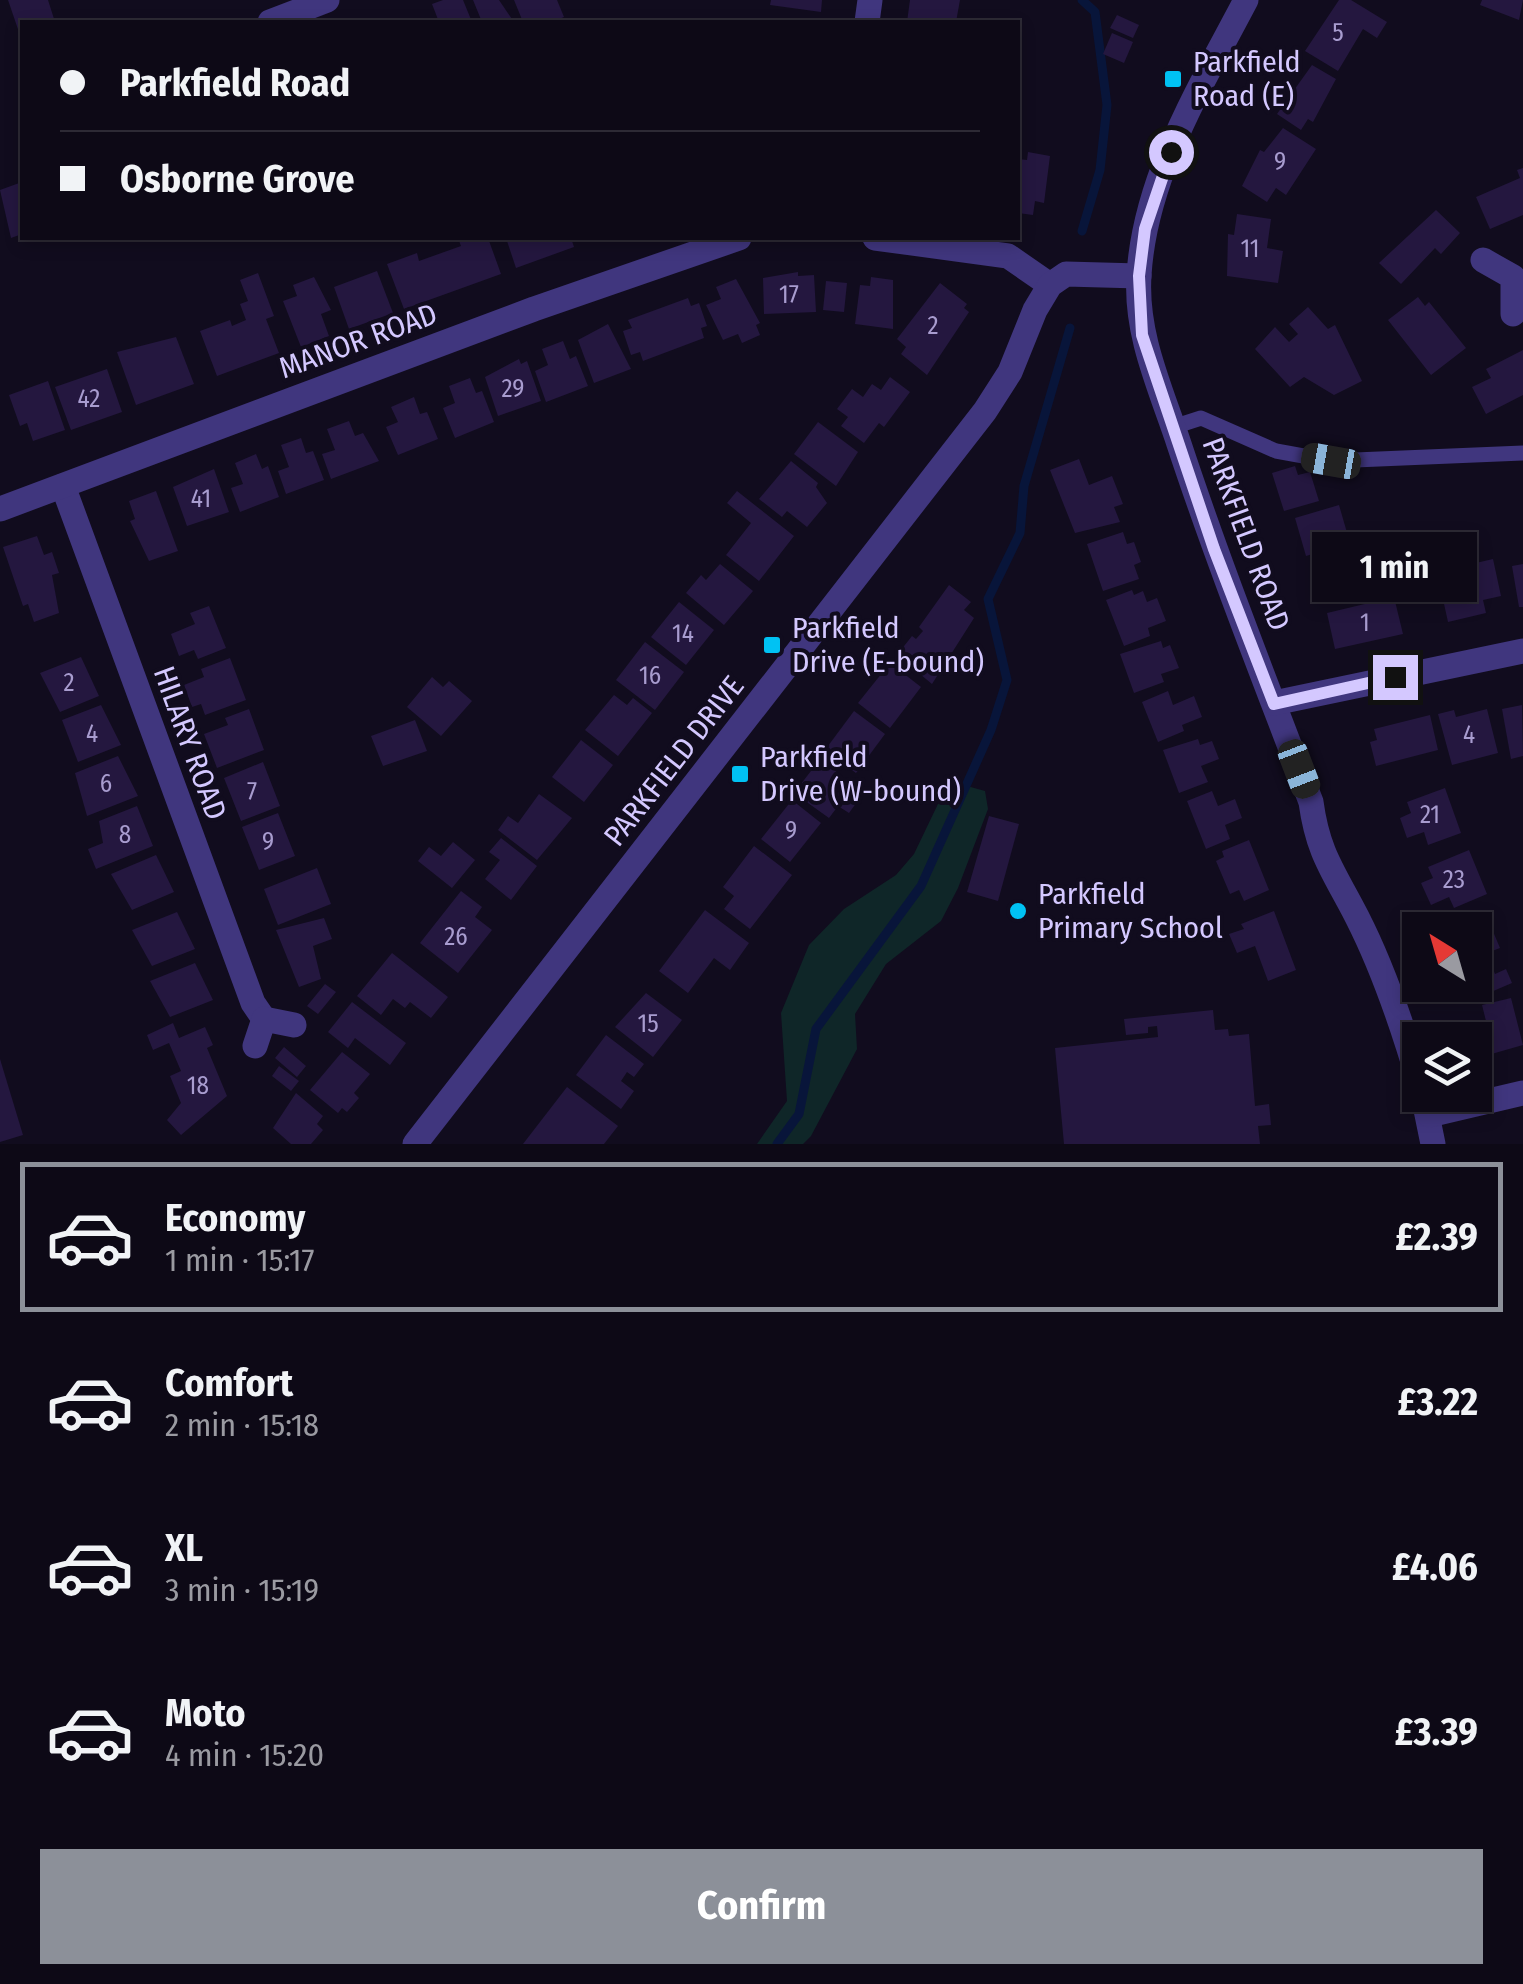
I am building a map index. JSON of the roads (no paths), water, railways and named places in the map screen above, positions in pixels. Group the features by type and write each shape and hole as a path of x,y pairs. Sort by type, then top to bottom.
{"street":[{"path":"275,20 327,0"},
{"name":"PARKFIELD ROAD","path":"1246,0 1180,126 1145,229 1139,276 1142,335 1214,549 1312,802 1316,836 1337,886 1357,916 1402,1037"},
{"name":"MANOR ROAD","path":"0,508 534,309 733,240"},
{"path":"891,240 1008,256 1050,285 1066,274 1139,276"},
{"path":"1483,260 1518,274 1513,314"},
{"name":"PARKFIELD DRIVE","path":"415,1144 985,411 1010,372 1035,310 1050,285"},
{"name":"HILARY ROAD","path":"62,486 149,730 253,1002 264,1019"},
{"path":"1274,704 1523,651"},
{"path":"254,1046 264,1019 294,1024"},
{"path":"1492,1097 1523,1093"},
{"path":"1427,1112 1433,1144"}],"lane":[{"path":"1173,427 1201,418 1276,451 1331,461 1523,453"}],"waterway":[{"path":"1082,0 1095,12 1107,105 1100,170 1082,231"},
{"path":"777,1144 799,1114 816,1029 921,886 991,730 1007,680 988,599 1020,533 1024,486 1070,328"}],"place":[{"name":"Parkfield Road (E)","path":"1173,79"},
{"name":"Parkfield Drive (E-bound)","path":"772,645"},
{"name":"Parkfield Drive (W-bound)","path":"740,774"},
{"name":"Parkfield Primary School","path":"1018,911"}]}
